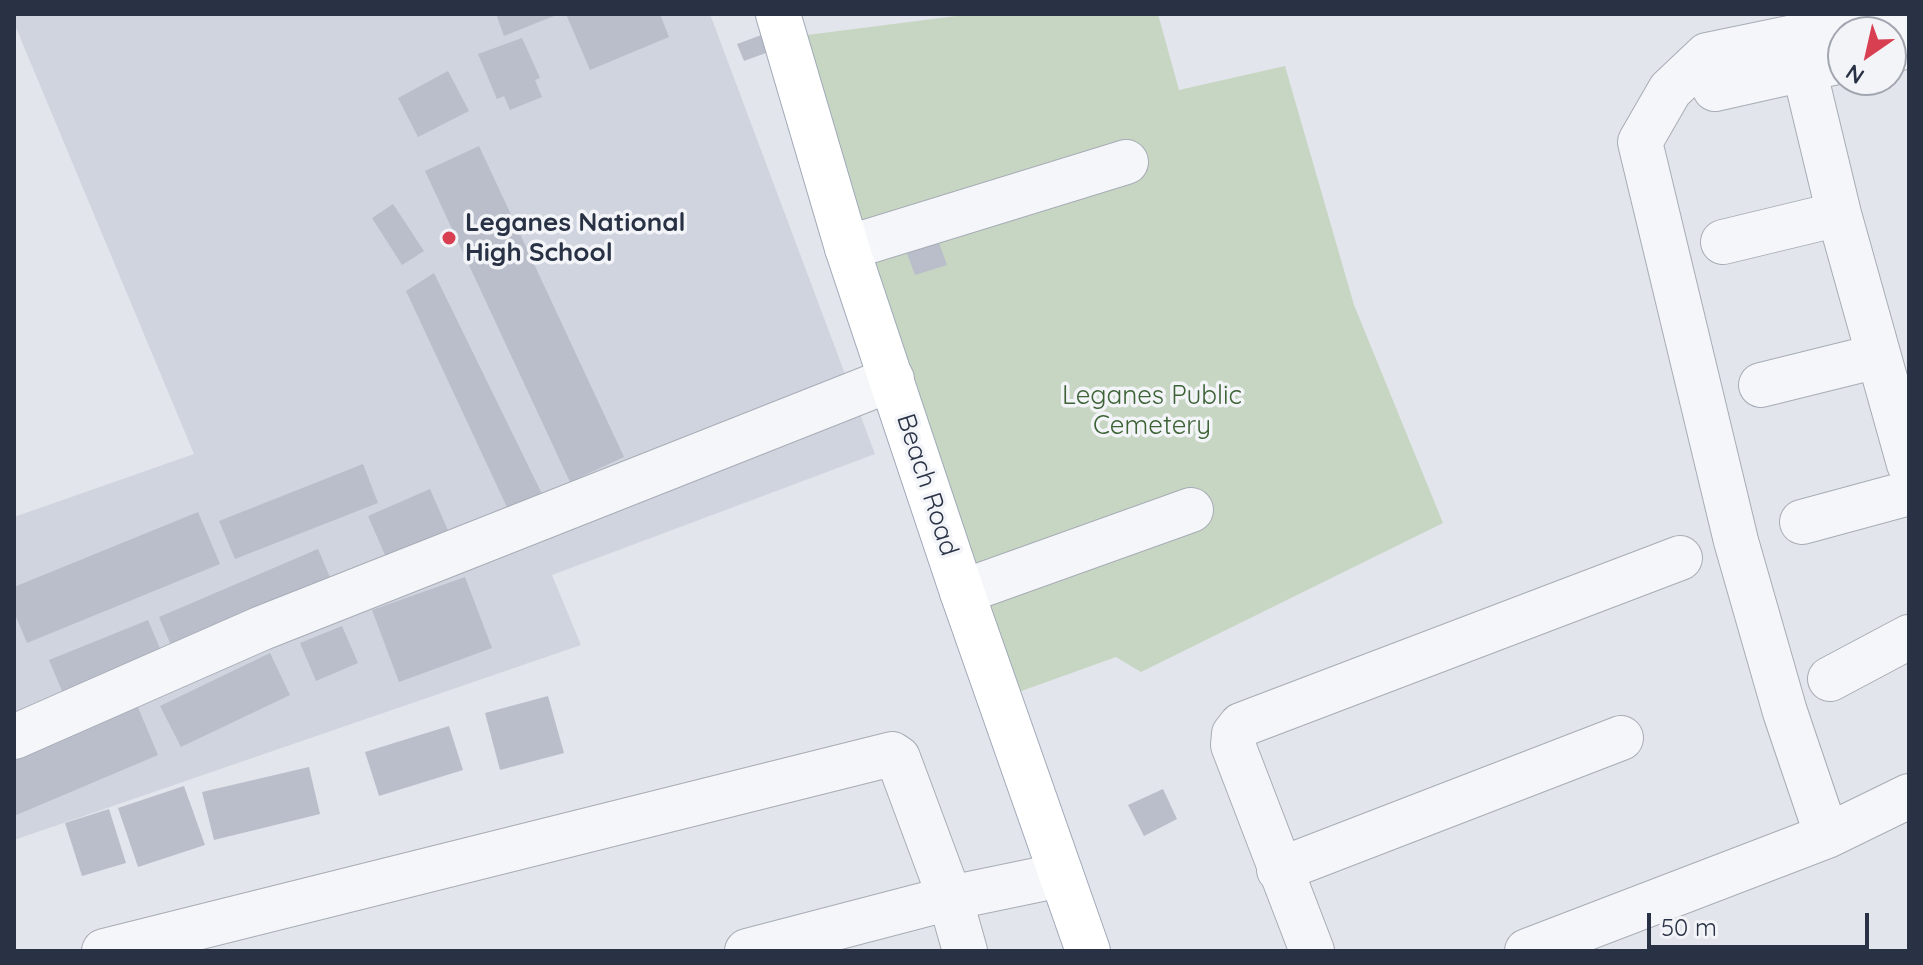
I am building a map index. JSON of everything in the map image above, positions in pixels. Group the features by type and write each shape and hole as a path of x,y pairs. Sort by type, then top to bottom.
{"main road":[{"name":"Beach Road","path":"778,14 847,248 962,592 1088,951"}],"street":[{"path":"1827,836 1785,712 1736,541 1640,142 1670,90 1707,55 1905,14"},
{"path":"1715,89 1824,65 1839,214 1909,464"},
{"path":"847,248 1126,162"},
{"path":"1723,242 1839,214"},
{"path":"1761,385 1878,356"},
{"path":"14,737 262,628 892,379"},
{"path":"1802,522 1909,493"},
{"path":"962,592 1191,510"},
{"path":"1312,951 1233,745 1234,734 1241,725 1680,558"},
{"path":"1830,679 1909,637"},
{"path":"1279,870 1621,738"},
{"path":"104,951 892,754 898,758 950,898 965,951"},
{"path":"1527,951 1827,836 1909,796"},
{"path":"747,951 950,898 1061,875"}],"shaded area":[{"name":"Leganes National High School","path":"14,14 710,14 875,454 552,575 581,645 14,840 14,517 194,454 14,23"}],"green space":[{"name":"Leganes Public Cemetery","path":"972,14 1158,14 1179,90 1285,66 1354,305 1443,523 1141,672 1116,657 1002,698 799,36"}],"building":[{"path":"496,14 559,14 504,36"},
{"path":"566,14 660,14 669,37 590,70"},
{"path":"767,33 774,50 744,61 737,44"},
{"path":"522,38 540,78 535,80 542,97 510,110 504,96 497,99 478,54"},
{"path":"448,71 469,111 418,137 398,98"},
{"name":"Leganes National High School","path":"479,146 624,457 570,482 425,171"},
{"path":"393,204 424,251 402,265 372,218"},
{"path":"934,229 947,265 915,275 902,240"},
{"path":"434,273 545,500 512,518 406,291"},
{"path":"363,464 378,503 235,559 219,521"},
{"path":"430,489 450,535 388,562 368,516"},
{"path":"198,512 220,564 27,643 14,612 14,587"},
{"path":"318,549 335,589 176,657 159,617"},
{"path":"465,577 492,648 399,682 372,610"},
{"path":"148,620 164,658 65,698 49,660"},
{"path":"342,626 358,663 316,681 300,643"},
{"path":"270,653 290,695 181,747 160,706"},
{"path":"548,696 564,753 500,770 485,713"},
{"path":"137,705 158,755 14,816 14,757"},
{"path":"449,726 463,770 379,796 365,752"},
{"path":"309,767 320,814 214,840 202,792"},
{"path":"184,786 205,845 138,867 118,808"},
{"path":"1163,789 1177,819 1144,836 1128,805"},
{"path":"109,809 126,863 82,876 65,823"}],"place":[{"name":"Leganes National High School","path":"449,238"}]}
